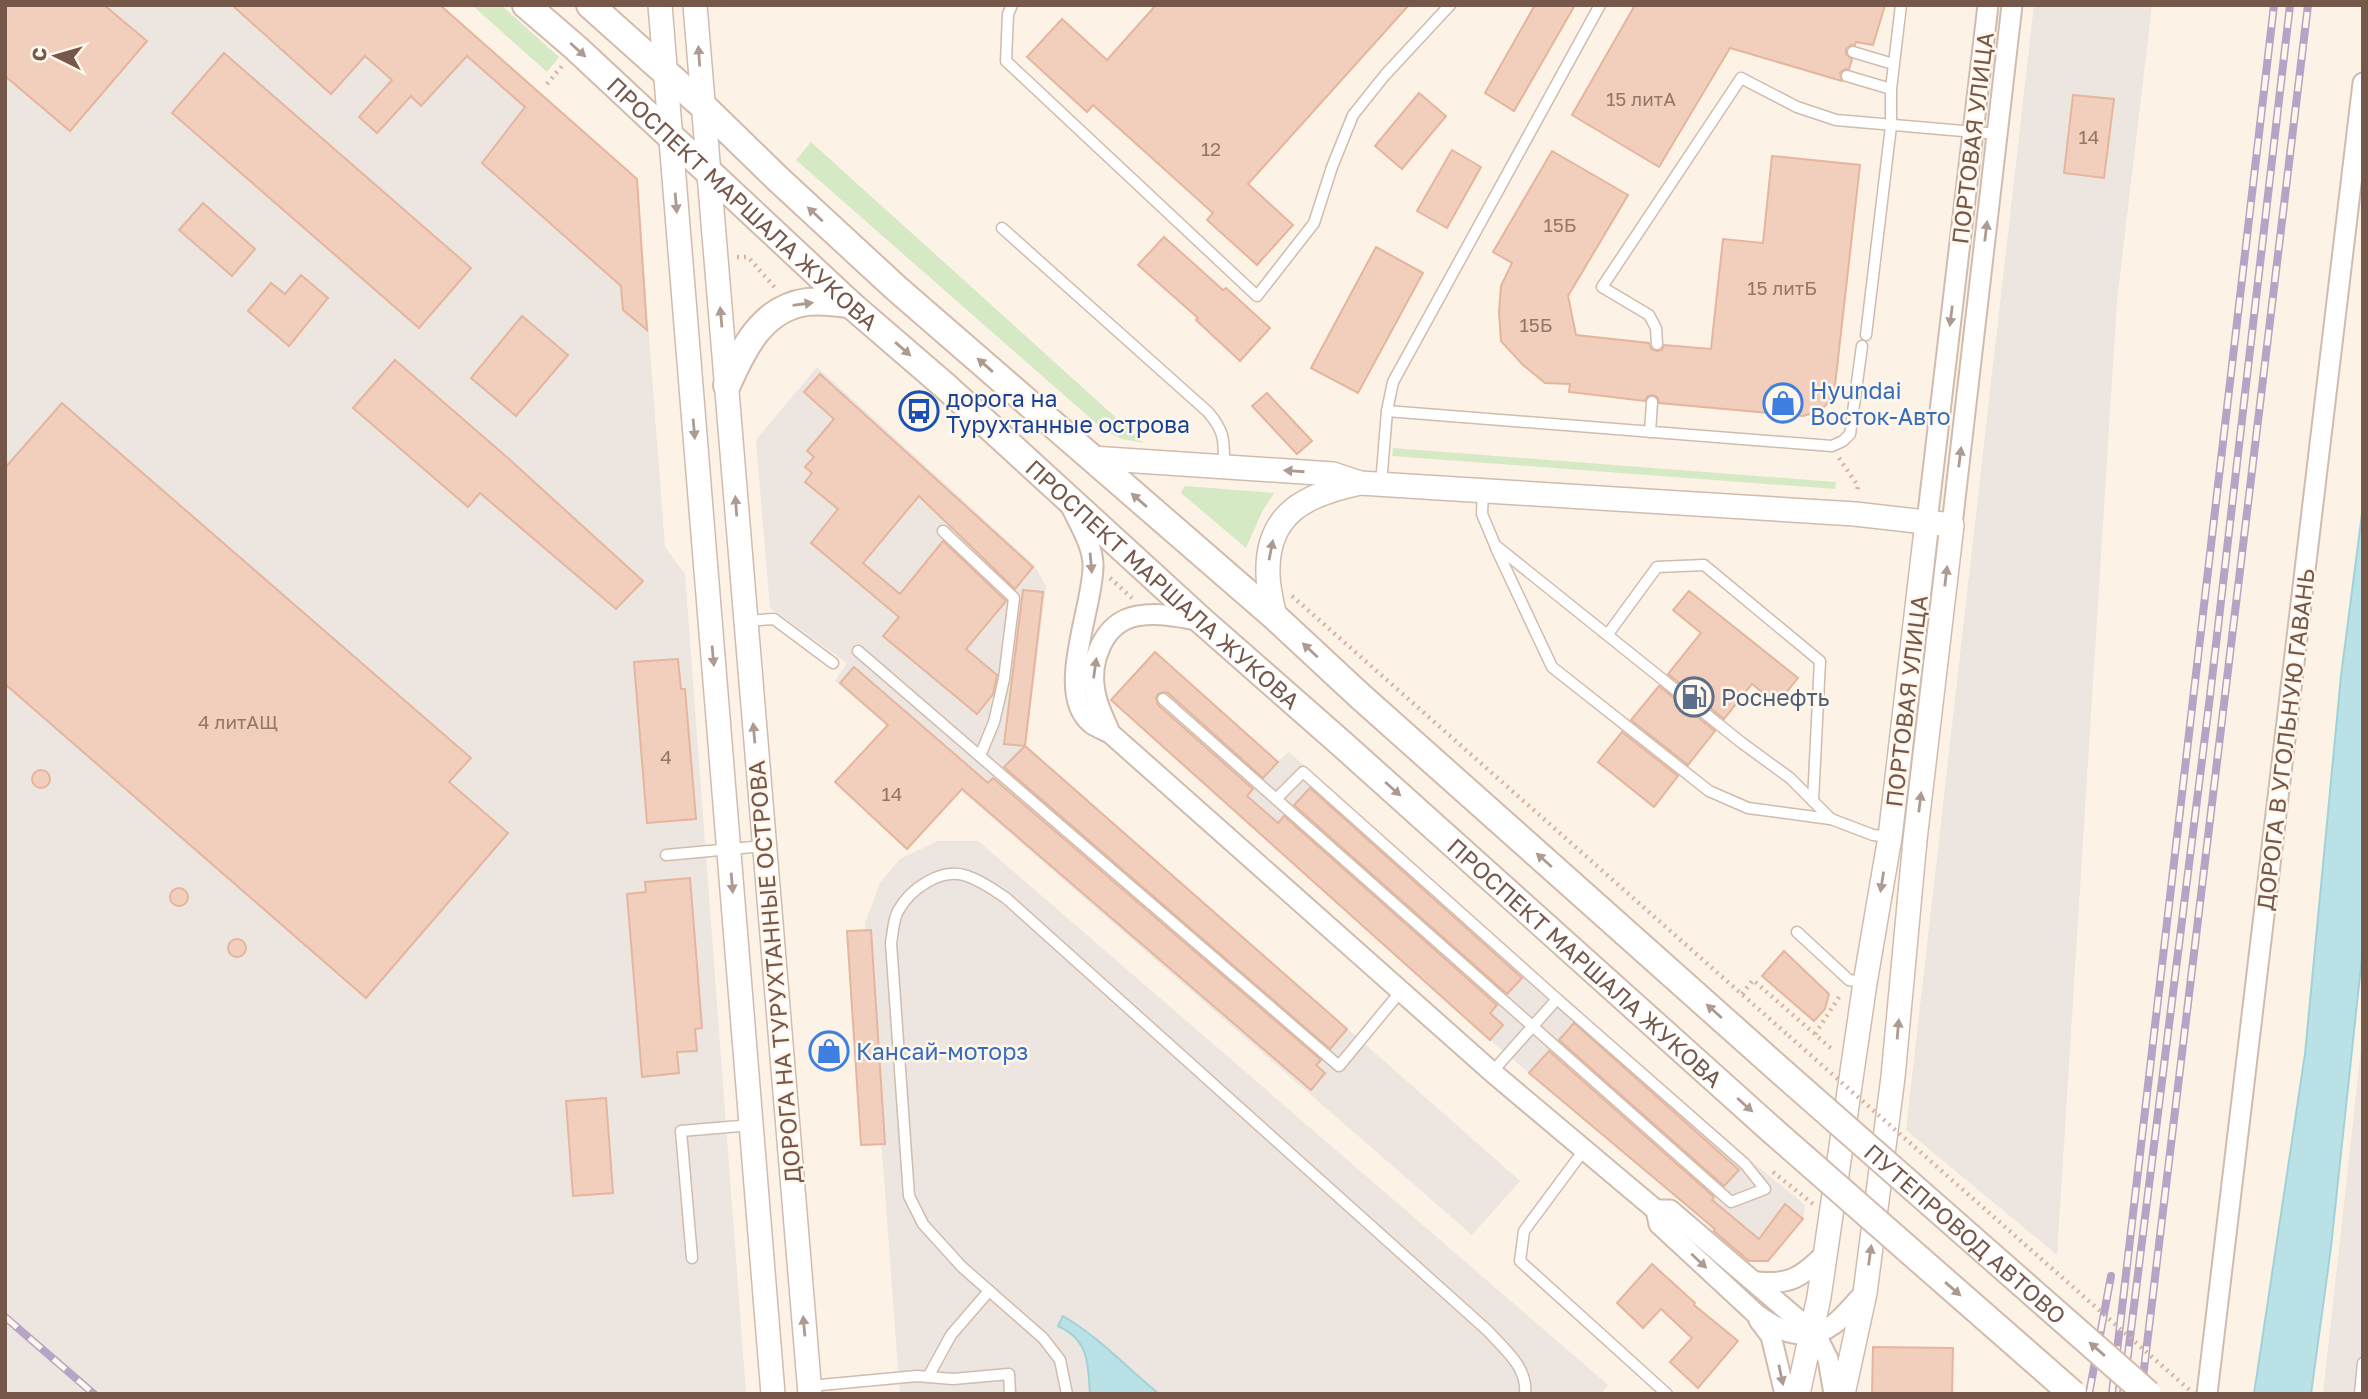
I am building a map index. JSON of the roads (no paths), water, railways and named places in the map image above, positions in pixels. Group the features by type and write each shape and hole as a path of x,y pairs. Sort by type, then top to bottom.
{"main road":[{"name":"ПРОСПЕКТ МАРШАЛА ЖУКОВА","path":"526,5 576,48 850,304 944,384 1202,621 1773,1131 2073,1394"},
{"name":"ПРОСПЕКТ МАРШАЛА ЖУКОВА","path":"590,5 703,106 896,288 1275,617 1783,1073"},
{"path":"727,385 747,342 767,319 790,305 809,302 850,304"},
{"name":"ПУТЕПРОВОД АВТОВО","path":"1783,1073 2148,1394"}],"street":[{"name":"ДОРОГА НА ТУРУХТАННЫЕ ОСТРОВА","path":"660,5 773,1394"},
{"name":"ДОРОГА НА ТУРУХТАННЫЕ ОСТРОВА","path":"695,5 809,1390"},
{"name":"ПОРТОВАЯ УЛИЦА","path":"1798,1394 1813,1334 1825,1254 1857,982 1890,837 1988,5"},
{"name":"ПОРТОВАЯ УЛИЦА","path":"1843,1394 1865,1293 1893,1077 1915,840 2012,5"},
{"name":"ДОРОГА В УГОЛЬНУЮ ГАВАНЬ","path":"2207,1394 2363,83"},
{"path":"1092,458 1333,474 1371,483 1846,514 1952,525"},
{"path":"1275,617 1268,575 1270,545 1282,520 1296,506 1314,495 1331,489 1371,483"},
{"path":"1068,500 1087,540 1094,564 1076,667 1076,692 1080,709 1091,723 1110,733 1492,1072 1656,1210 1659,1224 1771,1325 1786,1331 1813,1334 1835,1323 1865,1293"},
{"path":"1110,733 1095,695 1093,676 1097,654 1105,637 1117,624 1134,616 1163,615 1202,621"},
{"path":"1656,1210 1670,1210 1757,1282 1813,1334 1828,1359 1834,1394"},
{"path":"1757,1282 1775,1284 1791,1280 1807,1272 1825,1254"},
{"path":"1755,1313 1771,1336 1785,1394"}],"lane":[{"path":"1012,5 1008,14 1006,61 1257,296 1314,223 1353,115 1385,75 1450,5"},
{"path":"1371,483 1393,382 1601,5"},
{"path":"1866,335 1891,125 1893,64 1901,5"},
{"path":"1853,52 1893,64"},
{"path":"1847,76 1891,89"},
{"path":"1657,344 1656,328 1649,315 1602,287 1741,78 1797,107 1836,120 1997,134"},
{"path":"1002,228 1208,412 1220,426 1224,443 1224,466"},
{"path":"1387,411 1832,446 1850,434 1862,346"},
{"path":"1650,432 1652,402"},
{"path":"1483,491 1482,514 1552,667 1709,791 1748,808 1831,819 1873,835 1915,840"},
{"path":"943,531 1014,598 1004,680 994,722 980,756"},
{"path":"1495,545 1742,743 1790,778 1831,819"},
{"path":"1608,634 1657,567 1704,565 1820,661 1813,802"},
{"path":"745,621 774,619 833,663"},
{"path":"858,651 1339,1066 1401,991"},
{"path":"1163,699 1731,1202 1765,1189 1745,1164 1303,772 1276,799"},
{"path":"666,855 764,846"},
{"path":"1067,1394 1060,1360 1043,1338 962,1267 923,1224 909,1196 891,943 897,913 911,893 928,881 944,876 964,875 984,883 1006,898 1489,1331 1520,1366 1526,1387 1525,1394"},
{"path":"1797,932 1857,982"},
{"path":"1492,1072 1557,999"},
{"path":"692,1258 681,1131 752,1125"},
{"path":"1584,1150 1524,1231 1520,1261 1667,1394"},
{"path":"928,1377 951,1335 989,1291"},
{"path":"2360,1394 2363,1363"},
{"path":"809,1390 860,1381 928,1377 953,1379 1009,1374 1010,1394"},
{"path":"860,1381 861,1394"}],"water":[{"path":"2363,506 2363,947 2331,1247 2311,1394 2254,1394 2305,1054 2341,676"},
{"path":"1063,1316 1101,1343 1159,1394 1090,1394 1085,1354 1076,1338 1058,1326"}],"railway":[{"path":"2112,1394 2274,5"},
{"path":"2123,1394 2210,696 2290,5"},
{"path":"2141,1394 2308,5"},
{"path":"2089,1394 2111,1276"},
{"path":"5,1317 94,1394"},
{"path":"2056,1394 2058,1369"}],"place":[{"name":"Hyundai Восток-Авто","path":"1783,403"},
{"name":"дорога на Турухтанные острова","path":"919,411"},
{"name":"Роснефть","path":"1694,697"},
{"name":"Кансай-моторз","path":"829,1051"}]}
